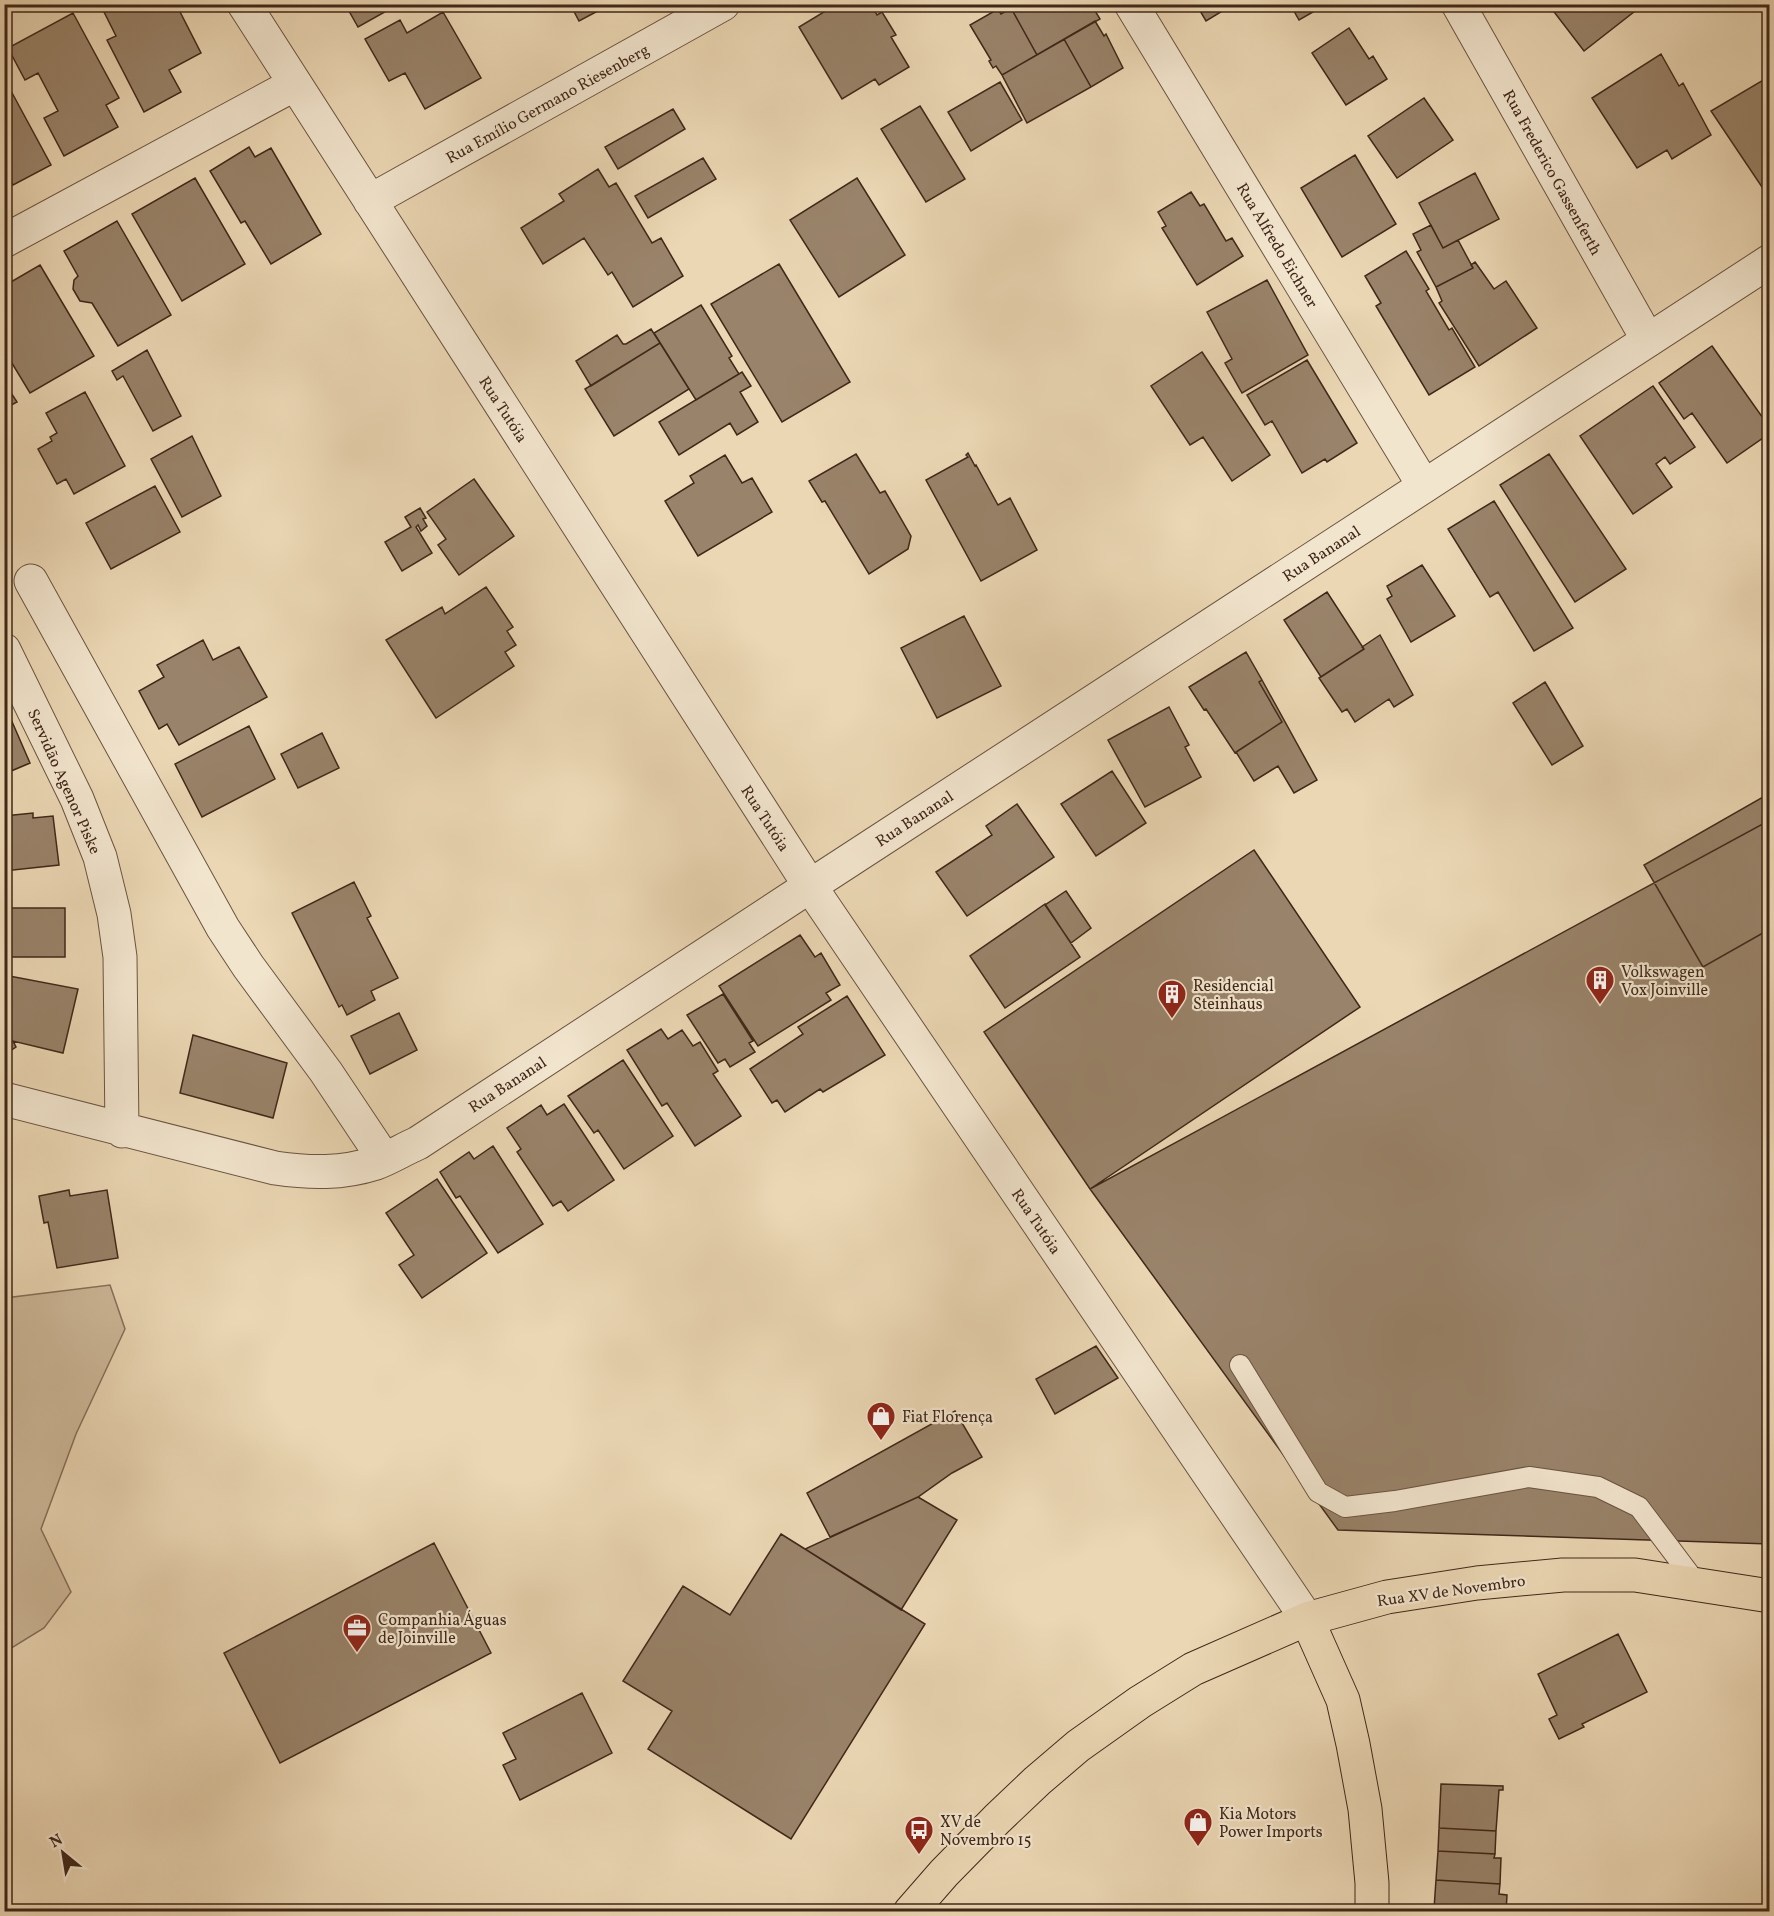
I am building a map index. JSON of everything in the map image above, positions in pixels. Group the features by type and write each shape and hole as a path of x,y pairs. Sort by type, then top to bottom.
{"main road":[{"name":"Rua XV de Novembro","path":"910,1911 997,1819 1078,1746 1140,1702 1193,1669 1307,1619 1387,1597 1476,1583 1563,1575 1635,1575 1770,1596"},
{"path":"1307,1619 1343,1700 1353,1744 1365,1809 1372,1883 1372,1911"}],"street":[{"name":"Rua Tutóia","path":"244,4 810,886 1307,1619"},
{"name":"Rua Emílio Germano Riesenberg","path":"370,201 723,4"},
{"name":"Rua Alfredo Eichner","path":"1131,4 1424,486"},
{"name":"Rua Frederico Gassenferth","path":"1458,4 1648,340"},
{"path":"4,241 295,84"},
{"name":"Rua Bananal","path":"4,1100 275,1168 309,1173 347,1171 384,1159 418,1143 1770,261"},
{"path":"31,581 223,928 326,1072 384,1159"},
{"name":"Servidão Agenor Piske","path":"4,650 77,799 100,857 114,914 120,957 122,1131"}],"lane":[{"path":"1240,1365 1318,1492 1345,1507 1395,1501 1529,1477 1598,1487 1639,1507 1697,1584"}],"shaded area":[{"path":"110,1285 125,1329 76,1434 41,1529 71,1592 44,1628 5,1652 5,1298"}],"building":[{"path":"100,4 176,4 201,53 169,70 181,92 144,112 107,40 116,36"},
{"path":"345,4 399,4 358,27"},
{"path":"570,4 611,4 579,21"},
{"path":"837,4 871,4 877,15 882,12 896,35 891,37 909,67 879,85 875,79 842,99 799,27"},
{"path":"1016,4 1091,4 1100,19 1037,55 1011,8"},
{"path":"1196,4 1234,4 1206,21"},
{"path":"1290,4 1327,4 1299,20"},
{"path":"1548,4 1630,4 1635,11 1584,51"},
{"path":"1011,8 1037,55 1002,75 996,66 993,68 989,61 991,60 970,25 998,9 1001,14"},
{"path":"443,12 481,78 425,109 405,73 389,81 365,39 400,20 407,33"},
{"path":"73,13 119,98 106,105 118,127 64,156 44,118 58,111 38,73 25,80 8,48"},
{"path":"1095,21 1104,36 1106,34 1123,68 1091,87 1064,39"},
{"path":"1349,28 1369,59 1373,56 1387,79 1346,105 1312,53"},
{"path":"1064,39 1091,87 1027,123 1002,75"},
{"path":"1661,54 1679,86 1683,83 1711,135 1672,159 1667,150 1637,168 1592,98"},
{"path":"1770,76 1770,195 1768,196 1711,111"},
{"path":"4,78 51,165 13,185 4,172"},
{"path":"1000,82 1022,120 971,151 948,112"},
{"path":"1424,98 1453,140 1397,178 1368,136"},
{"path":"920,106 965,179 926,202 881,129"},
{"path":"673,109 685,129 618,169 605,147"},
{"path":"249,147 255,157 271,148 321,234 271,264 245,221 241,223 210,171"},
{"path":"1355,155 1396,224 1342,257 1301,188"},
{"path":"703,158 716,179 648,218 635,196"},
{"path":"598,169 609,187 616,183 652,243 661,238 683,276 633,307 612,272 608,275 584,238 543,264 521,228 564,201 559,194"},
{"path":"1475,173 1499,219 1443,248 1419,203"},
{"path":"195,178 245,264 182,301 132,214"},
{"path":"857,178 905,255 839,297 790,220"},
{"path":"1191,192 1200,206 1204,204 1226,241 1232,238 1243,256 1197,285 1162,228 1166,226 1158,212"},
{"path":"117,221 171,315 118,346 92,303 80,301 73,289 74,280 78,276 64,251"},
{"path":"1431,225 1443,248 1458,240 1473,268 1436,287 1417,252 1421,250 1413,234"},
{"path":"1406,251 1429,289 1426,291 1449,330 1452,328 1475,367 1429,395 1376,306 1381,303 1365,276"},
{"path":"1475,262 1494,289 1506,281 1537,328 1479,366 1439,303 1442,301 1436,287 1473,268 1471,265"},
{"path":"779,264 850,382 782,422 711,304"},
{"path":"40,265 94,356 30,393 4,350 4,286"},
{"path":"1267,280 1308,355 1242,393 1225,363 1232,359 1207,312"},
{"path":"701,305 732,356 729,358 739,374 696,400 654,333"},
{"path":"651,329 660,343 591,386 576,361 617,335 623,344 626,344"},
{"path":"660,343 689,389 614,436 585,389"},
{"path":"1712,346 1770,428 1770,433 1727,463 1692,413 1684,419 1659,383"},
{"path":"147,350 181,416 153,431 123,376 117,380 112,371"},
{"path":"1202,352 1270,455 1232,481 1203,437 1190,445 1151,386"},
{"path":"1307,360 1357,443 1327,462 1325,459 1302,473 1272,421 1265,425 1247,395"},
{"path":"742,372 751,386 740,392 758,422 737,435 730,423 679,455 659,422"},
{"path":"4,382 17,402 4,409"},
{"path":"1653,386 1695,447 1670,464 1665,457 1656,464 1672,487 1633,514 1580,436"},
{"path":"85,392 125,466 74,494 66,479 57,484 38,449 52,441 50,437 57,433 46,413"},
{"path":"192,436 221,496 182,517 151,459"},
{"path":"968,453 998,505 1010,498 1037,550 981,581 926,480 968,457 966,455"},
{"path":"856,454 880,493 885,491 911,536 908,549 869,574 825,501 822,502 809,481"},
{"path":"1549,454 1626,569 1575,602 1500,485"},
{"path":"725,455 742,483 752,478 772,512 698,556 665,501 694,483 690,476"},
{"path":"474,479 514,536 459,575 438,545 446,539 427,512"},
{"path":"155,486 180,532 111,569 86,523"},
{"path":"1494,501 1573,628 1534,651 1498,592 1490,597 1448,529"},
{"path":"420,508 426,518 423,519 427,526 421,531 418,525 416,527 432,553 402,571 385,542 411,527 405,517"},
{"path":"1422,565 1455,616 1411,642 1387,599 1392,596 1387,586"},
{"path":"486,587 513,627 507,631 516,645 505,652 514,666 436,718 386,640 442,607 445,614"},
{"path":"1327,592 1364,649 1321,677 1284,620"},
{"path":"964,616 1001,686 937,718 901,648"},
{"path":"1380,635 1413,695 1394,707 1389,699 1355,722 1347,709 1342,712 1319,678 1364,649 1362,647"},
{"path":"203,640 213,660 239,647 267,697 179,745 167,724 159,729 139,691 164,677 157,665"},
{"path":"1246,652 1262,680 1259,682 1282,722 1235,753 1189,687"},
{"path":"1262,680 1317,780 1294,793 1278,766 1254,781 1236,752 1282,722 1259,682"},
{"path":"1545,682 1583,746 1552,765 1513,703"},
{"path":"1169,707 1189,745 1185,747 1201,777 1145,807 1108,740"},
{"path":"10,717 30,763 4,774 4,719"},
{"path":"249,726 275,779 202,817 175,764"},
{"path":"322,733 339,768 298,788 281,754"},
{"path":"1112,771 1146,823 1096,856 1061,804"},
{"path":"1770,793 1770,929 1703,967 1644,865"},
{"path":"1017,804 1054,857 967,916 936,872 992,835 986,826"},
{"path":"33,813 33,818 53,816 59,865 4,871 4,816"},
{"name":"Volkswagen Vox Joinville","path":"1770,820 1770,1544 1338,1530 1090,1189"},
{"name":"Residencial Steinhaus","path":"1254,850 1360,1007 1090,1189 984,1032"},
{"path":"354,882 371,916 367,918 398,978 371,991 375,1000 347,1015 342,1005 339,1007 292,913"},
{"path":"1066,891 1091,928 1071,943 1045,905"},
{"path":"1045,904 1080,957 1005,1008 970,956"},
{"path":"4,908 65,908 65,957 4,957"},
{"path":"800,935 815,957 821,953 840,985 826,993 831,1000 758,1046 719,986"},
{"path":"4,975 78,989 63,1053 13,1041 16,1047 7,1053 4,1047"},
{"path":"723,994 753,1041 749,1043 755,1052 730,1067 725,1059 718,1063 687,1015"},
{"path":"847,996 885,1055 823,1092 820,1089 785,1112 777,1100 772,1103 750,1069 803,1034 798,1027"},
{"path":"399,1013 417,1050 370,1074 351,1036"},
{"path":"661,1029 668,1039 682,1030 693,1046 700,1042 718,1071 713,1074 741,1116 695,1146 667,1103 662,1106 627,1050"},
{"path":"193,1035 287,1063 273,1118 180,1093"},
{"path":"623,1060 673,1136 624,1169 598,1130 594,1133 568,1096"},
{"path":"564,1104 614,1180 568,1211 561,1201 553,1206 517,1152 521,1149 507,1128 541,1105 547,1115"},
{"path":"493,1146 543,1224 498,1253 460,1196 456,1198 440,1172 469,1152 474,1159"},
{"path":"437,1179 487,1253 422,1298 399,1265 414,1255 386,1213"},
{"path":"69,1190 70,1196 107,1190 118,1258 57,1268 48,1222 44,1223 39,1196"},
{"path":"1096,1346 1118,1378 1055,1414 1036,1379"},
{"path":"955,1411 982,1457 952,1473 918,1497 830,1537 807,1493"},
{"path":"918,1497 957,1520 901,1610 805,1549"},
{"path":"781,1534 925,1624 791,1839 648,1749 672,1711 623,1681 683,1586 730,1615"},
{"name":"Companhia Águas de Joinville","path":"434,1543 491,1653 280,1763 224,1653"},
{"path":"1618,1634 1647,1692 1582,1724 1584,1727 1559,1739 1549,1719 1557,1715 1538,1674"},
{"path":"582,1693 612,1753 520,1800 503,1765 516,1759 503,1733"},
{"path":"1441,1784 1503,1786 1503,1790 1499,1790 1496,1831 1439,1828"},
{"path":"1439,1828 1496,1831 1495,1854 1438,1851"},
{"path":"1438,1851 1495,1854 1494,1858 1501,1858 1500,1884 1436,1880"},
{"path":"1436,1880 1500,1884 1499,1894 1507,1895 1506,1912 1434,1909"}],"place":[{"name":"Volkswagen Vox Joinville","path":"1600,1006"},
{"name":"Residencial Steinhaus","path":"1172,1020"},
{"name":"Fiat Florença","path":"881,1442"},
{"name":"Companhia Águas de Joinville","path":"357,1654"},
{"name":"Kia Motors Power Imports","path":"1198,1848"},
{"name":"XV de Novembro 15","path":"919,1856"}]}
